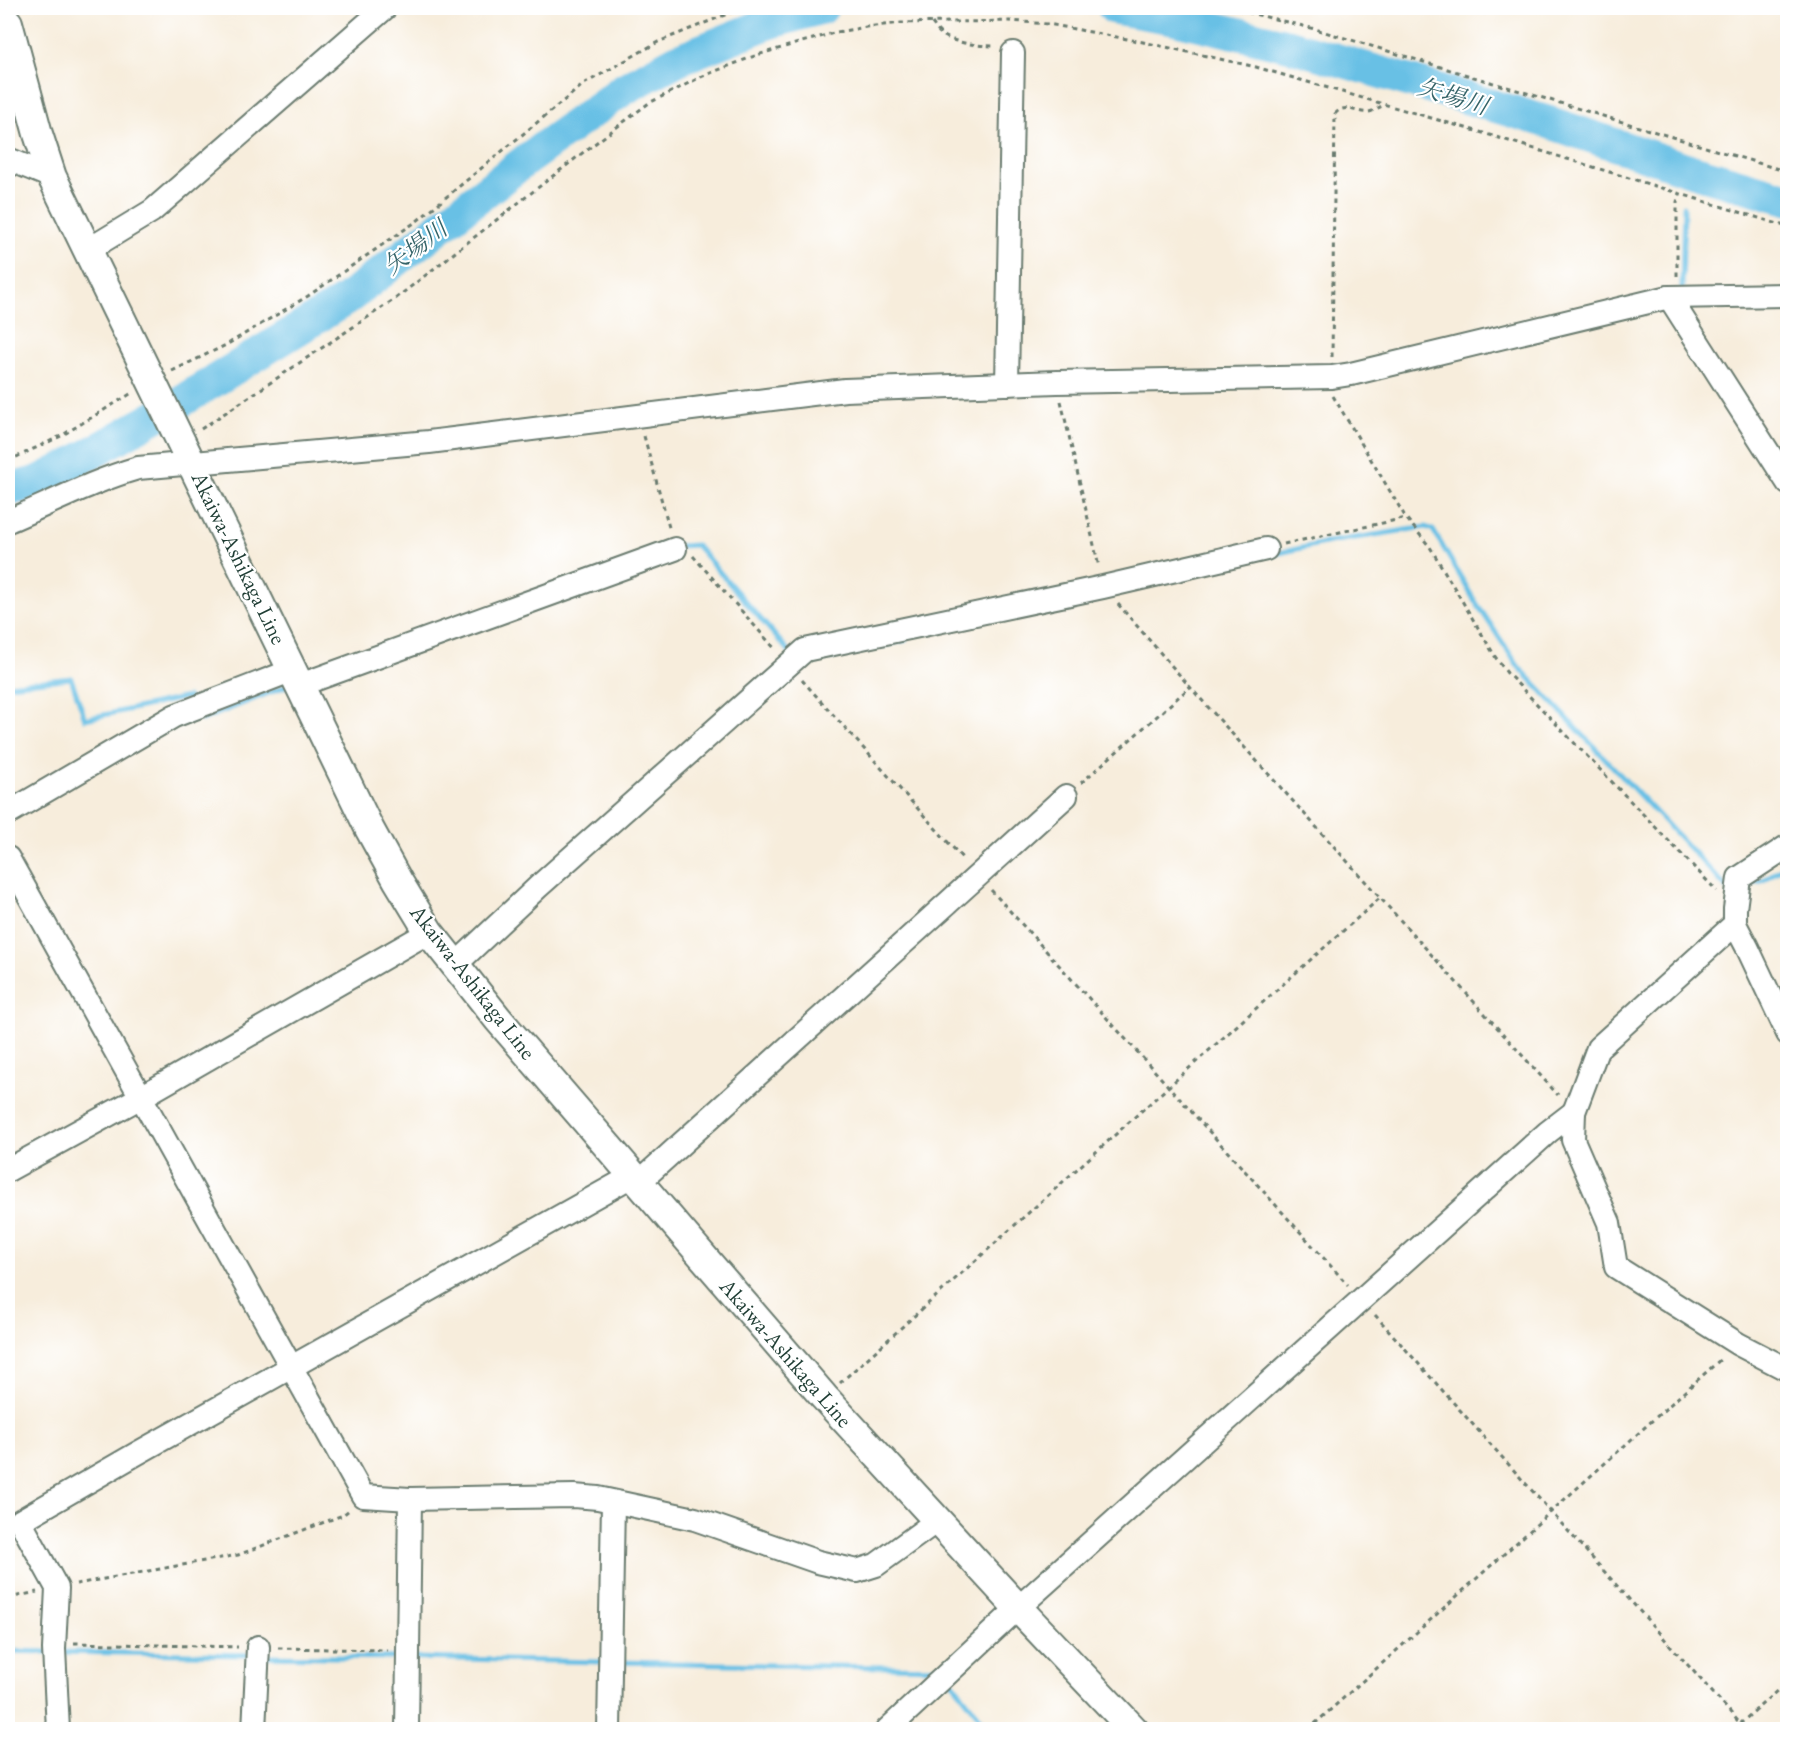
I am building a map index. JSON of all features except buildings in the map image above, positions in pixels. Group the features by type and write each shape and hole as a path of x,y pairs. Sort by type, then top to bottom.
{"main road":[{"name":"Akaiwa-Ashikaga Line","path":"8,23 52,177 153,384 187,435 193,464 370,830 429,932 498,1018 635,1180 824,1397 1134,1730"}],"street":[{"path":"88,250 152,211 385,8"},
{"path":"1007,384 1013,53"},
{"path":"8,159 52,177"},
{"path":"8,521 115,474 138,468 429,442 845,390 1057,382 1332,376 1351,374 1669,297 1788,295"},
{"path":"1669,297 1788,483"},
{"path":"8,813 174,717 297,678 675,549"},
{"path":"455,965 538,887 805,650 1103,587 1266,549"},
{"path":"58,1730 54,1643 57,1588 20,1521 292,1367 635,1180 979,876 1066,796"},
{"path":"1788,846 1739,878 1735,916 1788,1034"},
{"path":"8,858 363,1496 410,1499 574,1496 598,1498 695,1519 818,1562 857,1571 876,1565 938,1520"},
{"path":"1735,916 1598,1048 1574,1112 1573,1140 1609,1223 1616,1267 1738,1344 1788,1370"},
{"path":"8,1170 141,1097 429,932"},
{"path":"887,1730 1018,1608 1548,1132 1574,1112"},
{"path":"407,1730 410,1499"},
{"path":"609,1730 613,1502"},
{"path":"254,1730 257,1655"}],"path":[{"path":"8,461 61,436 226,345 309,296 417,221 584,84 658,42 742,8"},
{"path":"1230,8 1326,33 1788,172"},
{"path":"187,435 395,300 585,151 649,104 703,76 757,55 837,32 866,27 901,23 1010,21 1048,24 1143,42 1256,67 1494,136 1788,227"},
{"path":"932,22 946,37 979,46 1002,46 1013,53"},
{"path":"1385,105 1370,112 1347,108 1335,114 1331,392 1406,518 1430,547 1507,673 1735,916"},
{"path":"1669,297 1677,284 1678,194"},
{"path":"1057,382 1103,587 1190,687 1574,1112"},
{"path":"639,417 675,549 681,547 688,551 1746,1730"},
{"path":"1266,549 1406,518"},
{"path":"1066,796 1190,687"},
{"path":"824,1397 1381,897"},
{"path":"1308,1730 1738,1344"},
{"path":"8,1598 238,1555 343,1515 363,1496"},
{"path":"54,1643 257,1655 408,1650"},
{"path":"1733,1730 1788,1681"}],"waterway":[{"name":"矢場川","path":"8,490 38,482 69,466 172,407 347,299 526,160 624,89 677,60 766,24 822,8"},
{"name":"矢場川","path":"1114,8 1172,18 1291,46 1548,122 1690,170 1788,199"},
{"path":"1682,288 1684,206"},
{"path":"1270,555 1329,542 1426,527 1433,530 1473,598 1518,666 1726,887 1731,886"},
{"path":"680,546 696,545 792,655"},
{"path":"803,664 905,640"},
{"path":"8,685 71,678 85,719 188,697 191,702"},
{"path":"198,713 202,720 291,684"},
{"path":"1746,883 1762,881 1788,864"},
{"path":"8,1651 49,1652"},
{"path":"58,1652 253,1655"},
{"path":"262,1656 403,1658"},
{"path":"412,1658 604,1662"},
{"path":"616,1662 942,1669"},
{"path":"950,1679 990,1730"}]}
